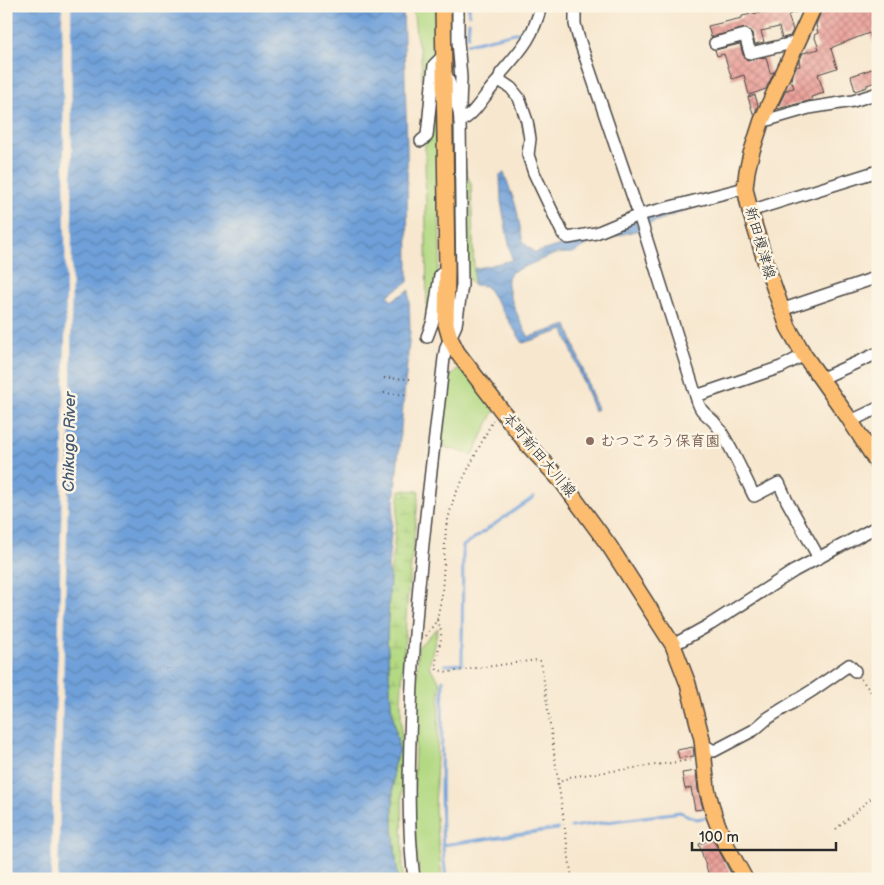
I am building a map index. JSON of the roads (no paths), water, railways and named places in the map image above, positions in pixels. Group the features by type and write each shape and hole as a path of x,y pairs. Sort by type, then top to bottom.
{"main road":[{"name":"本町新田大川線","path":"443,6 447,269 446,324 450,338 457,352 528,445 569,490 610,547 673,645 688,684 703,751 707,789 714,815 724,841 745,879"},
{"name":"新田榎津線","path":"814,6 761,122 749,163 745,188 750,211 788,327 804,355 878,464"}],"street":[{"path":"414,879 409,765 413,644 444,358 446,347 456,325 462,285 459,116 461,78 458,50 458,6"},
{"path":"459,116 469,117 491,86 499,80 501,73 528,42 537,23 541,6"},
{"path":"575,6 575,24 578,36 639,215 703,413 717,425 754,496 779,483 819,558"},
{"path":"715,43 745,35 750,53 797,42"},
{"path":"421,141 427,136 434,65 443,63 459,116"},
{"path":"499,80 511,88 519,98 527,120 530,138 528,155 534,173 563,234 568,238 596,233 639,215 745,188"},
{"path":"761,122 809,108 852,101 878,93"},
{"path":"750,211 878,171"},
{"path":"427,336 433,320 440,275 447,269"},
{"path":"781,310 872,279"},
{"path":"820,378 878,353"},
{"path":"696,396 781,367 804,355"},
{"path":"851,422 878,408"},
{"path":"673,645 711,624 794,571 878,526"},
{"path":"703,751 714,751 754,730 768,718 813,690 849,664 855,671"}],"water":[{"name":"Chikugo River","path":"6,6 403,6 408,282 388,295 391,301 409,290 410,332 388,567 390,578 387,636 391,704 399,750 393,767 393,827 398,879 6,879"},
{"path":"504,173 516,206 523,242 535,253 579,239 593,238 594,241 573,253 555,254 512,272 508,279 508,285 512,301 529,337 567,325 597,409 594,411 564,330 523,343 486,286 473,285 474,269 512,260 501,202 500,175"},
{"path":"714,195 716,202 697,206 649,224 646,222 646,215"},
{"path":"636,220 639,230 605,239 601,234"}],"waterway":[{"path":"469,6 469,14"},
{"path":"468,36 469,22"},
{"path":"467,44 528,30"},
{"path":"445,665 462,664 463,546 534,497"},
{"path":"443,680 441,804 446,879"},
{"path":"571,827 680,812 696,819 708,817"},
{"path":"442,845 558,829"}],"place":[{"name":"むつごろう保育園","path":"590,441"}]}
